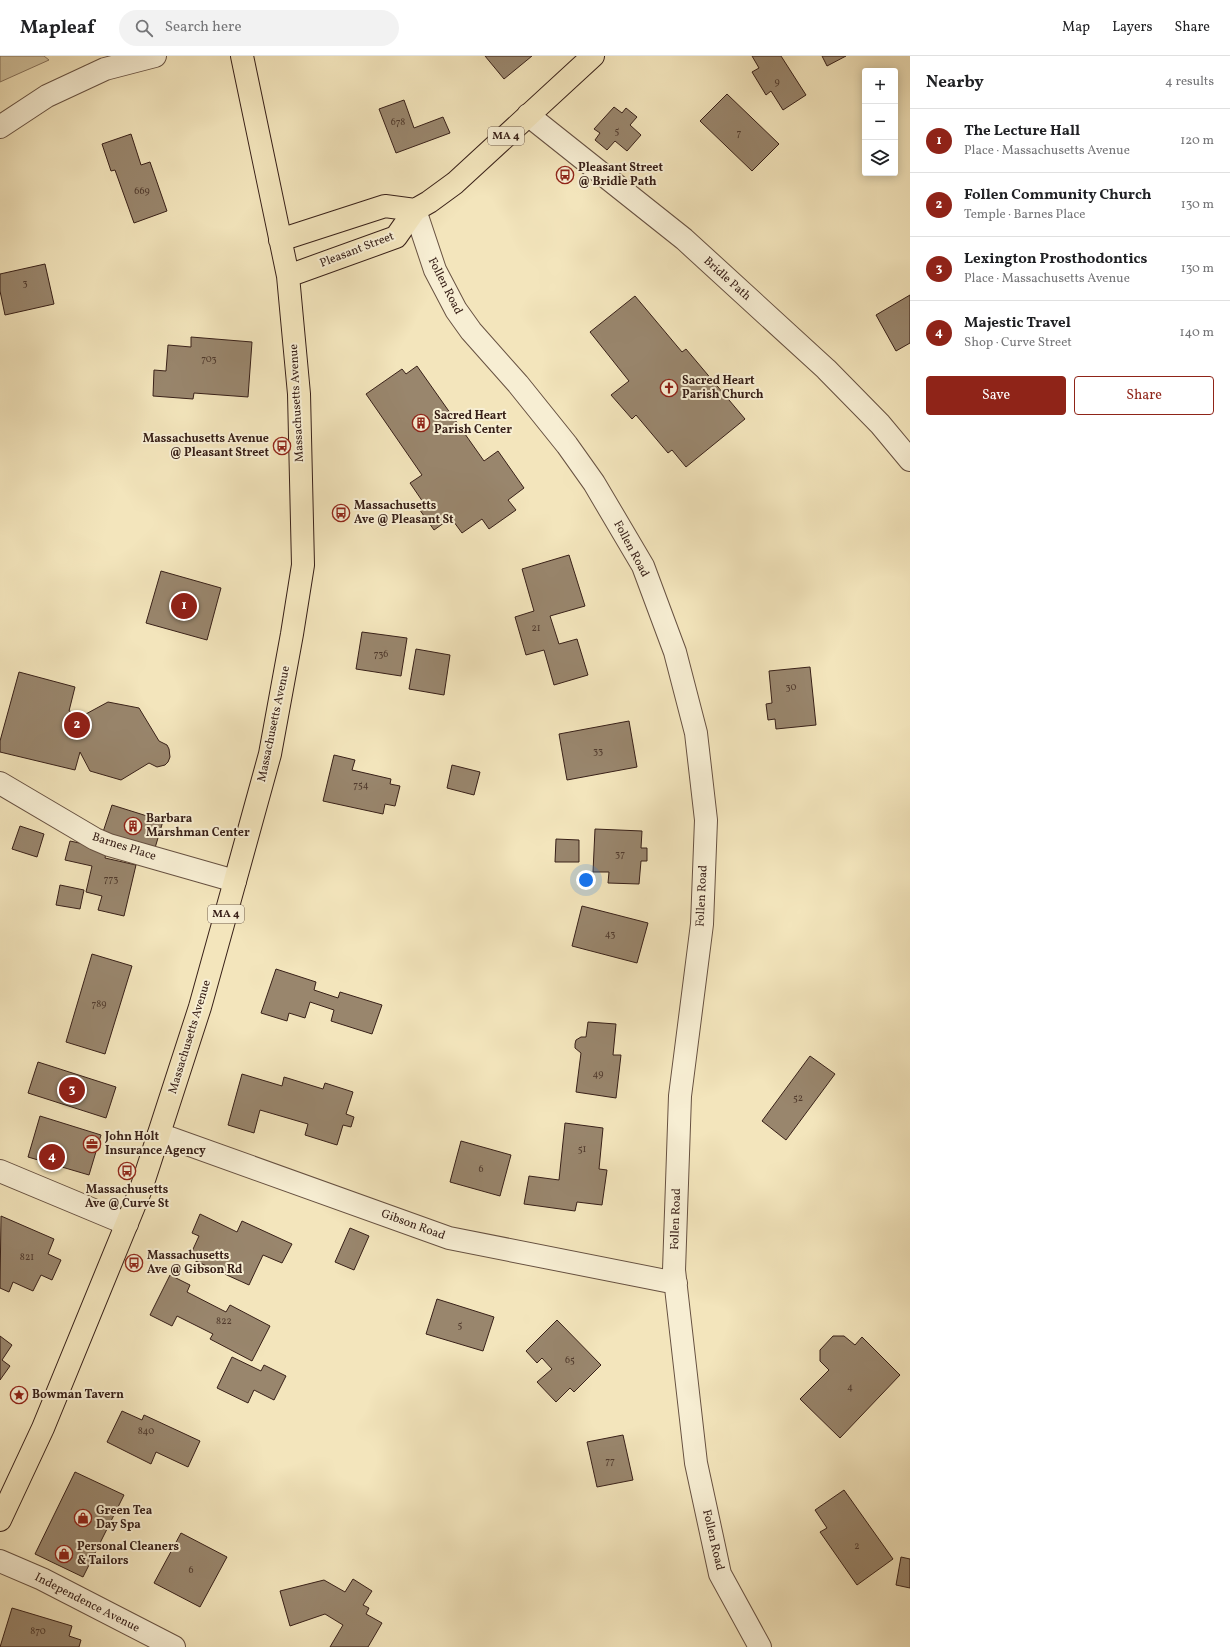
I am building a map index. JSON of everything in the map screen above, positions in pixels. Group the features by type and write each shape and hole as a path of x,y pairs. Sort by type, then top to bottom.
{"main road":[{"name":"Massachusetts Avenue","path":"0,1520 43,1428 141,1189 200,1007 270,754 303,565 300,394 288,276 242,56"},
{"name":"Pleasant Street","path":"288,276 396,238 415,210 429,202 455,183 593,56"},
{"path":"280,240 385,206 415,210"}],"street":[{"path":"0,127 47,96 105,68 154,56"},
{"name":"Bridle Path","path":"528,115 684,239 826,369 880,424 910,460"},
{"name":"Follen Road","path":"415,210 435,270 456,310 471,331 518,384 567,445 594,483 643,566 675,652 696,733 706,820 703,900 702,924 680,1096 674,1270 696,1463 720,1574 760,1647"},
{"name":"Barnes Place","path":"0,783 95,839 109,845 236,881"},
{"name":"Gibson Road","path":"159,1134 449,1238 676,1283"},
{"path":"0,1171 127,1224"},
{"name":"Independence Avenue","path":"0,1561 42,1579 174,1647"}],"shaded area":[{"path":"0,56 44,56 49,60 0,82"}],"building":[{"path":"485,56 532,56 504,79"},
{"path":"752,56 781,56 806,95 783,110 771,91 766,95 752,72 759,68"},
{"path":"822,56 846,56 827,66"},
{"path":"727,94 779,144 752,171 700,121"},
{"path":"404,100 414,128 443,117 450,133 396,153 379,109"},
{"path":"614,107 622,113 626,108 637,117 630,125 641,135 627,151 615,141 607,150 595,140 600,133 594,129"},
{"path":"131,134 141,165 150,162 167,211 134,223 115,170 111,171 102,144"},
{"path":"45,264 54,304 5,315 0,291 0,274"},
{"path":"910,295 910,343 896,351 876,315"},
{"name":"Sacred Heart Parish Church","path":"635,296 682,352 686,349 745,419 686,467 672,450 668,453 636,415 632,419 611,395 629,381 590,332"},
{"path":"191,337 252,342 248,397 194,393 193,399 153,396 154,370 166,371 168,345 191,347"},
{"name":"Sacred Heart Parish Center","path":"417,366 484,461 498,451 524,488 508,500 516,510 489,529 482,519 462,533 451,518 434,530 417,506 423,502 410,483 422,475 366,394 402,369 406,374"},
{"path":"569,555 585,606 550,616 559,644 577,639 588,675 554,685 544,650 526,655 515,617 534,611 522,569"},
{"path":"161,571 221,588 207,640 146,623"},
{"path":"362,632 407,638 401,676 356,669"},
{"path":"416,649 450,655 444,695 409,689"},
{"path":"810,667 816,725 776,729 775,719 768,720 766,704 772,703 769,671"},
{"path":"19,672 75,687 69,711 84,715 108,702 139,708 159,741 167,745 170,757 168,762 165,765 157,767 149,763 121,780 90,771 80,752 75,770 0,752 0,741"},
{"path":"629,721 637,767 567,780 559,734"},
{"path":"334,755 355,760 352,770 391,779 390,784 400,786 395,806 385,804 383,814 323,801"},
{"path":"452,765 480,772 474,795 447,788"},
{"name":"Barbara Marshman Center","path":"112,805 163,821 155,848 103,832"},
{"path":"20,826 44,834 37,857 12,849"},
{"path":"595,829 642,831 641,848 647,848 647,861 641,861 639,884 608,883 609,872 593,872"},
{"path":"556,839 579,840 579,862 555,862"},
{"path":"70,841 107,849 105,858 136,865 124,916 98,910 102,896 86,892 92,866 65,860"},
{"path":"60,885 84,890 80,909 56,905"},
{"path":"582,906 648,923 637,963 572,946"},
{"path":"92,954 132,966 105,1054 66,1042"},
{"path":"276,969 316,982 314,990 338,998 340,992 382,1005 372,1034 331,1021 334,1010 310,1002 305,1018 289,1013 287,1021 261,1013"},
{"path":"588,1022 616,1024 613,1055 621,1055 616,1098 576,1092 581,1053 575,1048 575,1044 576,1040 581,1037 586,1037"},
{"path":"810,1056 835,1074 786,1140 762,1121"},
{"path":"38,1062 116,1087 106,1118 28,1093"},
{"path":"242,1074 282,1086 284,1077 323,1089 325,1083 353,1092 346,1114 354,1117 351,1127 343,1125 337,1145 305,1135 308,1124 260,1110 254,1133 228,1125"},
{"path":"40,1116 101,1135 89,1175 28,1157"},
{"path":"565,1123 603,1128 599,1169 607,1170 602,1205 577,1202 575,1211 524,1204 529,1176 559,1180"},
{"path":"461,1141 511,1155 500,1196 450,1182"},
{"path":"200,1214 237,1232 242,1221 292,1244 282,1263 263,1255 249,1285 189,1258 199,1236 192,1233"},
{"path":"1,1216 54,1239 48,1254 61,1260 52,1280 41,1275 33,1291 13,1282 9,1292 0,1288"},
{"path":"350,1228 369,1236 354,1270 335,1262"},
{"path":"170,1275 190,1285 187,1292 226,1312 230,1305 270,1326 252,1361 210,1339 213,1334 177,1316 172,1326 150,1315"},
{"path":"437,1299 494,1317 483,1351 426,1334"},
{"path":"557,1320 601,1365 574,1392 570,1388 556,1402 537,1382 552,1369 542,1358 537,1363 526,1351"},
{"path":"0,1336 12,1345 2,1360 10,1366 0,1380"},
{"path":"833,1336 844,1336 855,1345 862,1337 900,1375 840,1438 800,1399 829,1370 820,1361 820,1350"},
{"path":"232,1357 261,1371 264,1365 286,1376 274,1400 254,1390 248,1403 217,1388"},
{"path":"122,1411 142,1420 144,1415 200,1441 188,1467 156,1452 151,1464 107,1442"},
{"path":"623,1435 633,1480 597,1487 587,1442"},
{"path":"75,1472 124,1495 83,1577 35,1554"},
{"path":"844,1490 893,1559 857,1585 820,1532 827,1528 815,1510"},
{"path":"181,1533 227,1557 200,1607 154,1583"},
{"path":"901,1557 910,1559 910,1588 896,1585"},
{"path":"353,1579 372,1591 363,1605 369,1608 366,1614 382,1623 368,1647 330,1647 343,1625 325,1614 290,1626 280,1591 324,1580 345,1592"},
{"path":"12,1608 72,1626 69,1636 81,1640 79,1647 0,1647"}],"place":[{"name":"Pleasant Street @ Bridle Path","path":"565,175"},
{"name":"Sacred Heart Parish Church","path":"669,388"},
{"name":"Sacred Heart Parish Center","path":"421,423"},
{"name":"Massachusetts Avenue @ Pleasant Street","path":"282,446"},
{"name":"Massachusetts Ave @ Pleasant St","path":"341,513"},
{"name":"The Lecture Hall","path":"184,606"},
{"name":"Follen Community Church","path":"77,725"},
{"name":"Barbara Marshman Center","path":"133,826"},
{"name":"Lexington Prosthodontics","path":"72,1090"},
{"name":"John Holt Insurance Agency","path":"92,1144"},
{"name":"Majestic Travel","path":"52,1157"},
{"name":"Massachusetts Ave @ Curve St","path":"127,1171"},
{"name":"Massachusetts Ave @ Gibson Rd","path":"134,1263"},
{"name":"Bowman Tavern","path":"19,1395"},
{"name":"Green Tea Day Spa","path":"83,1518"},
{"name":"Personal Cleaners & Tailors","path":"64,1554"}]}
